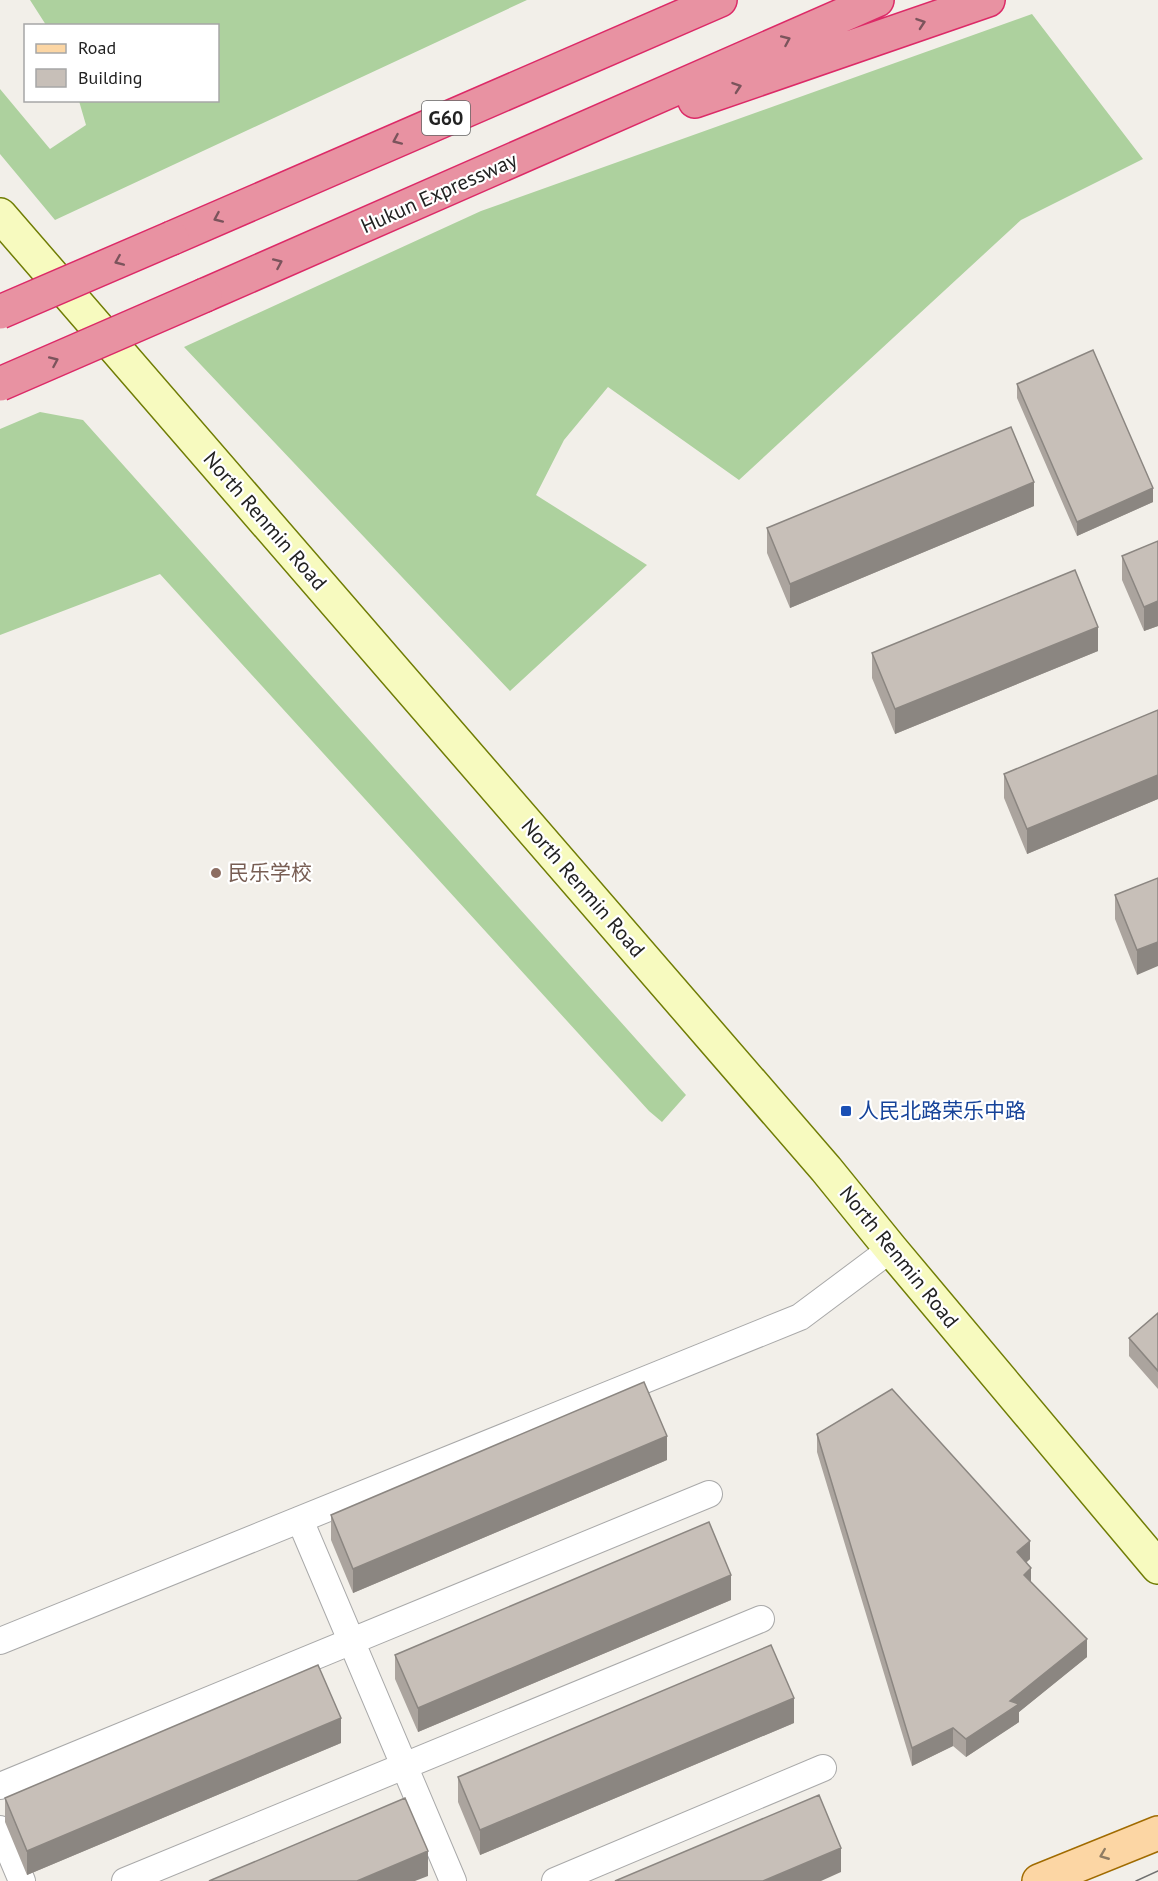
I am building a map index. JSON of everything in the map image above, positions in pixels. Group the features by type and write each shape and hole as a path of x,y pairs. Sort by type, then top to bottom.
{"highway":[{"path":"478,105 697,0"},
{"name":"G60","path":"0,312 720,0"},
{"name":"Hukun Expressway","path":"0,384 877,0"},
{"path":"502,165 988,0"}],"main road":[{"name":"North Renmin Road","path":"0,215 826,1169 1158,1567"},
{"path":"1039,1881 1158,1833"}],"street":[{"path":"0,1641 800,1317 891,1249"},
{"path":"0,1786 709,1494"},
{"path":"300,1520 453,1881"},
{"path":"125,1881 761,1619"},
{"path":"555,1881 823,1768"},
{"path":"0,1829 22,1881"}],"green space":[{"path":"30,0 527,0 55,220 0,154 0,89 50,149 86,125 79,102 219,102 219,24 45,24"},
{"path":"1032,14 1143,159 1021,220 739,480 608,387 564,440 536,495 647,565 510,691 184,347 481,211"},
{"path":"40,412 83,420 686,1095 662,1122 649,1111 160,574 0,635 0,429"}],"building":[{"path":"1093,350 1153,488 1077,522 1017,384"},
{"path":"1011,427 1034,482 790,584 767,528"},
{"path":"1158,541 1158,601 1144,607 1122,556"},
{"path":"1075,570 1098,627 895,709 872,653"},
{"path":"1158,710 1158,775 1027,829 1004,774"},
{"path":"1158,878 1158,942 1137,950 1115,895"},
{"path":"1158,1313 1158,1371 1129,1338"},
{"path":"644,1382 667,1436 353,1569 331,1515"},
{"path":"892,1389 1030,1541 1017,1552 1031,1568 1024,1575 1087,1639 1010,1701 1019,1704 966,1739 953,1728 912,1748 817,1434"},
{"path":"709,1522 731,1575 418,1708 395,1655"},
{"path":"771,1645 794,1698 480,1830 458,1777"},
{"path":"318,1665 341,1718 27,1851 5,1798"},
{"path":"819,1795 841,1848 763,1881 615,1881"},
{"path":"405,1798 428,1851 357,1881 209,1881"}],"tram line":[{"path":"1136,1881 1158,1871"}],"place":[{"name":"民乐学校","path":"216,873"},
{"name":"人民北路荣乐中路","path":"846,1111"}]}
